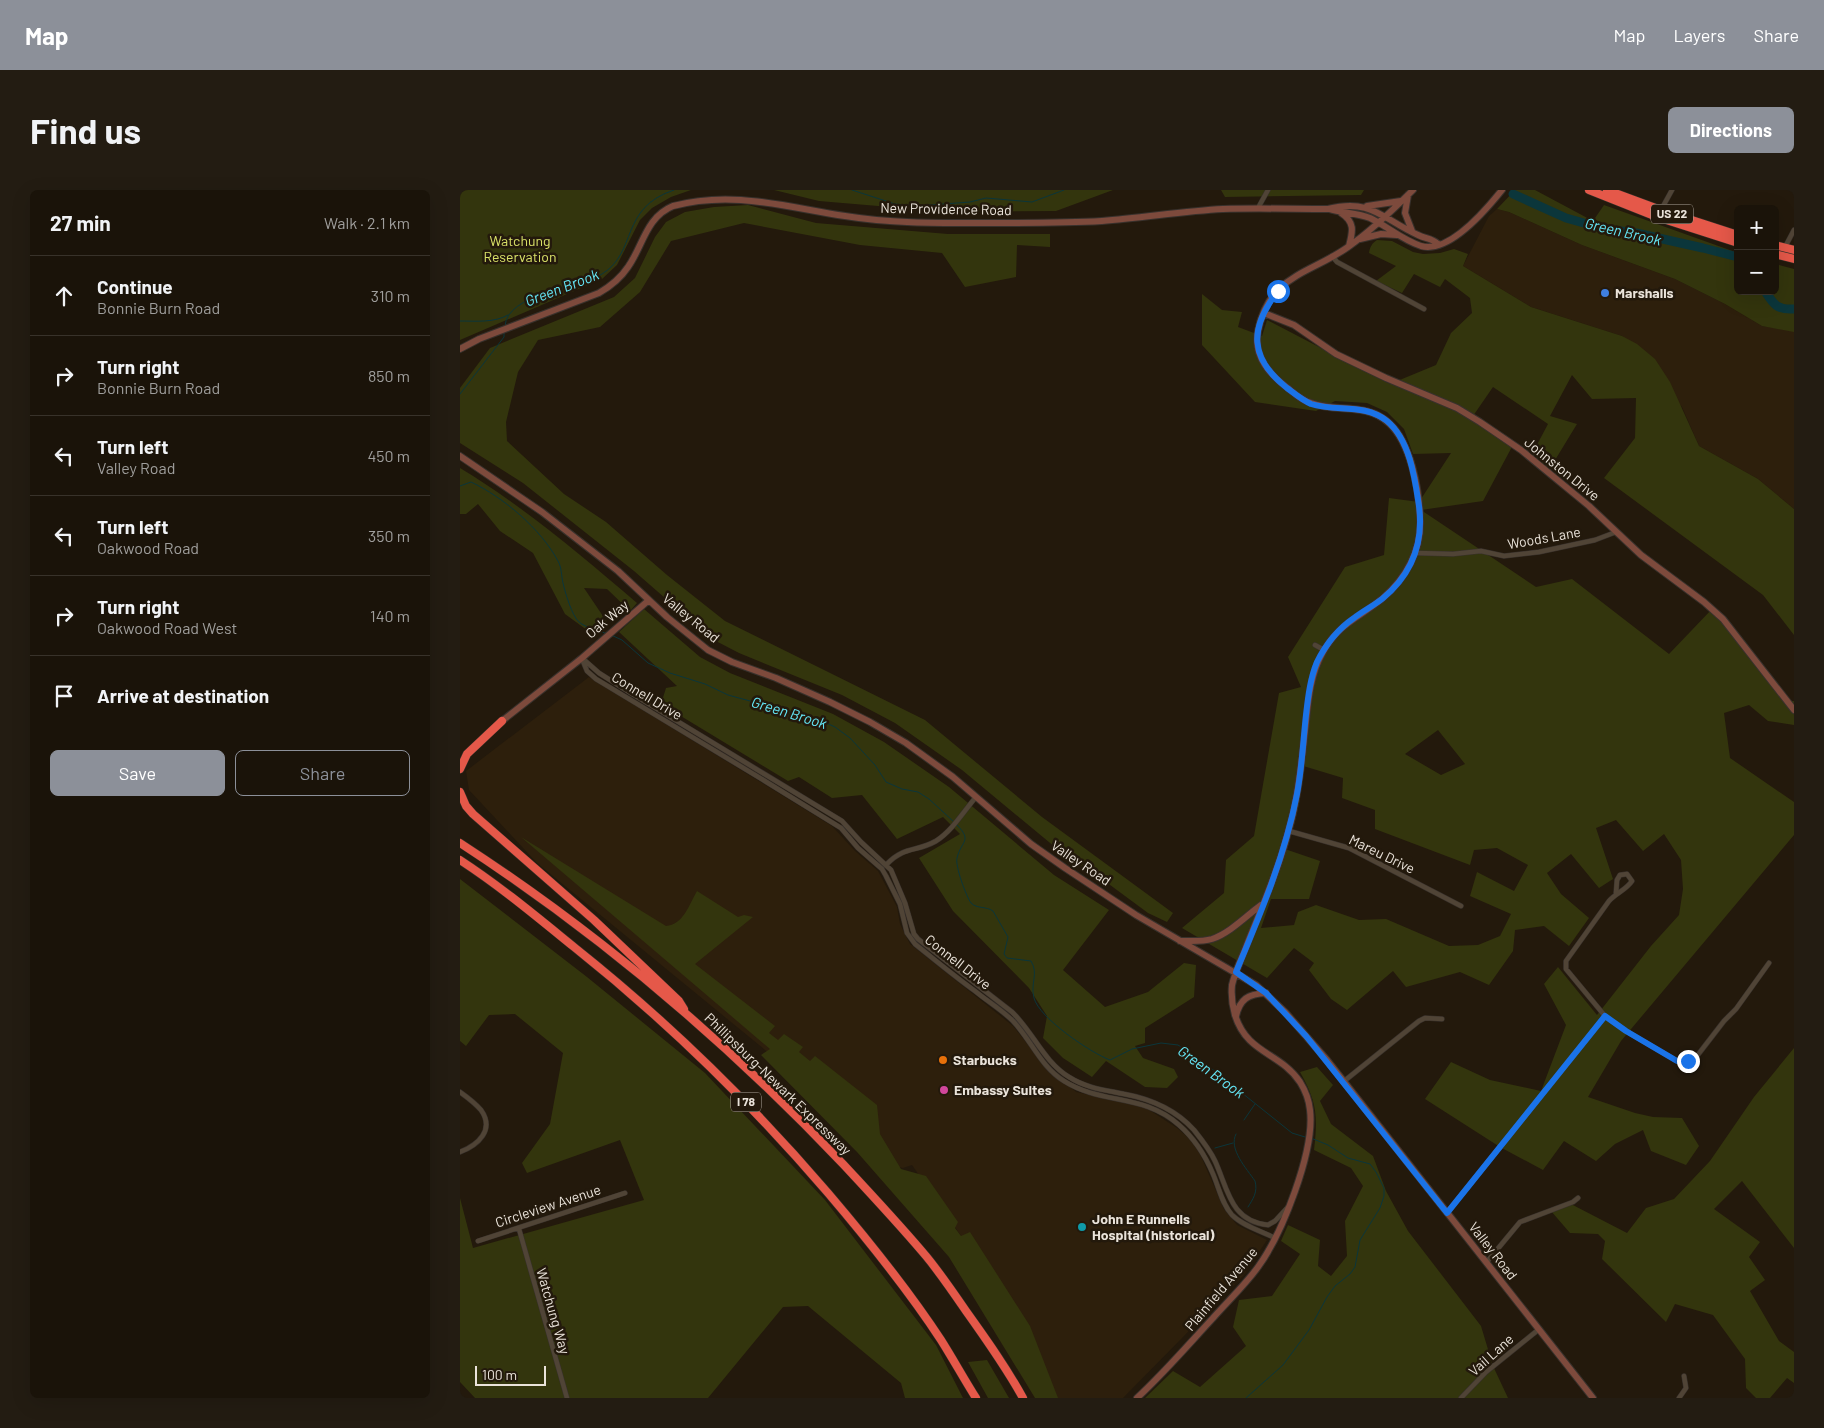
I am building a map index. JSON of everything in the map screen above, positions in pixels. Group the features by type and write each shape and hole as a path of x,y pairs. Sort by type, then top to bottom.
{"highway":[{"name":"US 22","path":"1589,190 1657,217 1734,242"},
{"name":"US 22","path":"1607,190 1734,234"},
{"path":"1779,246 1794,250"},
{"path":"1779,255 1794,259"},
{"path":"460,769 467,754 502,721"},
{"path":"460,792 466,806 473,814 625,949 680,1001 687,1015"},
{"name":"Phillipsburg-Newark Expressway","path":"460,843 570,920 687,1015 732,1054 821,1141 921,1250 989,1343 1023,1398"},
{"name":"I 78","path":"460,860 512,897 606,972 684,1042 750,1106 801,1162 892,1271 941,1341 976,1398"}],"main road":[{"path":"1438,244 1446,242 1460,233 1476,219 1502,190"},
{"path":"1410,192 1359,239 1292,278 1278,291 1264,313 1258,331 1258,352 1264,366 1281,383 1310,403 1328,407 1359,408 1369,411 1389,423 1396,432 1409,459 1419,506 1420,533 1416,553"},
{"path":"1410,192 1405,212 1412,232"},
{"name":"New Providence Road","path":"460,349 497,332 583,301 611,286 629,266 649,226 660,213 678,204 712,197 749,196 820,212 927,224 1084,222 1222,209 1328,209 1358,215 1378,222 1399,235 1423,246 1433,247 1438,244 1434,239 1412,232 1366,207 1340,206 1328,209"},
{"path":"1366,207 1401,201"},
{"path":"1340,212 1352,225 1353,232 1349,246"},
{"path":"1359,239 1381,234 1399,235"},
{"name":"Johnston Drive","path":"1264,313 1294,325 1336,354 1386,378 1446,403 1480,422 1521,450 1588,506 1641,555 1704,602 1723,619 1794,710"},
{"name":"Valley Road","path":"460,456 542,512 618,571 667,617 708,650 732,662 776,678 830,702 906,743 953,777 1031,844 1136,915 1236,972 1266,993 1296,1024 1343,1082 1593,1398"},
{"name":"Plainfield Avenue","path":"1137,1398 1166,1370 1252,1276 1275,1238 1301,1174 1309,1133 1310,1110 1300,1083 1286,1067 1247,1039 1236,1018 1231,993 1236,972 1289,831 1299,781 1309,691 1316,664 1334,635 1343,626 1382,599 1398,583 1416,553"},
{"name":"Oak Way","path":"582,658 650,600"},
{"path":"502,721 582,658"},
{"path":"1178,940 1205,940 1213,938 1222,934 1262,904"},
{"path":"1236,1018 1238,1007 1245,998 1253,994 1266,993"}],"street":[{"path":"1258,208 1268,190"},
{"path":"1661,210 1672,190"},
{"path":"1785,248 1794,230"},
{"path":"1332,256 1337,262 1424,309"},
{"name":"Woods Lane","path":"1416,553 1453,554 1481,551 1504,556 1539,552 1595,540 1616,532"},
{"path":"1314,645 1324,650"},
{"name":"Connell Drive","path":"582,658 599,673 628,692 842,821 891,870 902,893 914,934 922,942 1004,1006 1024,1025 1054,1064 1069,1077 1092,1088 1149,1100 1171,1110 1180,1117 1203,1141 1210,1152 1229,1198 1245,1216 1268,1225 1275,1221 1288,1207"},
{"name":"Connell Drive","path":"582,658 587,671 596,679 841,828 886,876 900,904 907,933 915,944 1012,1020 1042,1061 1062,1080 1073,1087 1094,1095 1142,1104 1166,1115 1178,1124 1198,1144 1227,1209 1243,1223 1275,1238"},
{"path":"887,864 902,851 936,840 951,827 976,797"},
{"name":"Mareu Drive","path":"1289,831 1349,848 1461,906"},
{"path":"1616,893 1617,880 1620,875 1627,874 1632,882 1628,888 1616,893 1566,961 1569,973 1605,1016 1626,1031 1677,1061 1684,1062 1697,1056 1769,963"},
{"path":"1001,1010 1004,1006"},
{"path":"1447,1213 1605,1016"},
{"path":"1343,1082 1372,1056 1418,1021 1425,1018 1442,1019"},
{"path":"460,1092 482,1112 485,1122 485,1130 481,1140 471,1148 460,1152"},
{"name":"Circleview Avenue","path":"478,1241 625,1193"},
{"path":"1486,1263 1520,1222 1573,1202 1578,1198"},
{"name":"Watchung Way","path":"519,1229 568,1398"},
{"name":"Vail Lane","path":"1462,1398 1486,1372 1538,1330"},
{"path":"1679,1398 1686,1388 1684,1376"}],"shaded area":[{"path":"1497,209 1509,212 1582,245 1675,279 1725,304 1762,326 1787,330 1794,328 1794,509 1758,479 1699,446 1682,407 1622,336 1531,307 1463,266 1489,216"},
{"path":"589,677 832,826 855,851 878,871 897,907 900,924 910,944 1013,1026 1038,1057 1076,1092 1143,1106 1177,1128 1191,1140 1200,1154 1224,1209 1237,1225 1267,1240 1243,1276 1123,1398 1053,1398 1022,1324 912,1165 903,1168 886,1164 798,1077 537,863 469,790 466,771"}],"green space":[{"name":"Watchung Reservation","path":"460,190 691,190 671,197 652,208 640,220 617,265 602,279 460,340"},
{"path":"774,190 1113,190 1056,211 949,212 819,201"},
{"path":"1221,190 1364,190 1361,195 1225,197"},
{"path":"1515,190 1535,190 1593,221 1604,205 1734,252 1734,295 1779,295 1779,265 1794,269 1794,332 1762,326 1725,304 1675,279 1582,245 1509,212 1497,209"},
{"path":"748,205 816,223 948,234 1050,234 1050,247 1017,245 1016,277 965,287 942,253 860,245 744,223 671,241 640,292 600,327 538,340 518,372 506,422 507,441 564,494 606,522 667,575 725,621 925,720 1042,817 1173,913 1167,922 1148,913 1102,879 1067,857 962,770 895,723 842,695 739,653 712,639 634,571 523,483 460,443 460,388 490,348 614,297 635,278 655,237 666,222 685,212 714,207"},
{"path":"1375,241 1392,241 1413,252 1423,254 1440,253 1454,249 1468,254 1463,266 1531,307 1622,336 1637,344 1655,359 1670,382 1699,446 1758,479 1794,509 1794,635 1763,595 1604,478 1635,438 1636,398 1592,399 1572,375 1550,416 1577,424 1549,470 1531,456 1548,424 1493,387 1473,416 1514,443 1483,501 1421,510 1536,587 1572,579 1669,654 1713,608 1791,701 1794,701 1794,725 1768,721 1749,705 1724,713 1730,758 1794,802 1794,835 1621,1041 1588,1097 1635,1113 1653,1117 1682,1118 1699,1146 1686,1165 1651,1151 1643,1130 1615,1144 1596,1161 1564,1141 1543,1170 1500,1147 1425,1099 1451,1062 1490,1080 1541,1091 1566,1025 1544,984 1558,967 1597,1015 1651,946 1679,915 1683,889 1681,860 1664,834 1643,851 1616,820 1596,828 1613,879 1599,888 1571,854 1547,873 1561,894 1589,918 1569,946 1544,926 1515,930 1513,951 1489,985 1460,972 1406,987 1393,971 1347,1010 1331,999 1309,970 1314,963 1294,948 1267,978 1182,928 1224,893 1226,860 1254,836 1279,693 1301,687 1288,657 1345,567 1384,555 1389,498 1419,502 1451,453 1413,454 1404,429 1387,412 1367,403 1335,401 1316,411 1255,402 1202,345 1202,294 1222,310 1242,312 1238,327 1262,336 1267,320 1390,384 1436,365 1451,333 1472,313 1470,298 1445,279 1440,287 1414,274 1402,293 1376,281 1396,266 1369,253","holes":["1438,730 1465,764 1441,775 1405,754","1300,765 1343,778 1342,798 1375,810 1375,829 1470,865 1474,850 1497,848 1528,865 1514,891 1477,872 1470,896 1511,914 1500,936 1478,945 1449,946 1386,919 1359,920 1316,905 1298,912 1294,925 1261,928 1271,899 1309,899 1320,861 1282,848"]},
{"path":"460,468 529,515 637,603 630,611 607,589 584,588 609,625 595,636 565,614 533,553 500,531 478,504 466,514 460,514"},
{"path":"644,609 700,657 730,673 833,714 884,742 949,787 1054,875 1109,910 1063,970 1105,1007 1148,992 1184,963 1196,965 1194,997 1145,1028 1145,1043 1135,1046 1143,1058 1174,1069 1178,1077 1167,1088 1145,1087 1106,1061 1092,1077 1063,1058 1043,1038 1047,1016 1029,988 953,911 919,858 960,834 943,817 897,839 862,795 832,798 799,777 788,781 661,704 666,688 677,686 619,632"},
{"path":"521,837 666,926 672,925 681,918 697,891 738,917 744,915 753,917 695,964 775,1026 769,1033 778,1040 784,1034 803,1047 799,1052 810,1061 815,1056 877,1105 880,1134 901,1169 926,1176 958,1222 955,1228 961,1236 970,1232 1030,1326 1058,1398 1035,1398 949,1257 857,1152 761,1055 770,1049"},
{"path":"460,879 587,977 705,1073 825,1200 936,1345 963,1398 905,1398 901,1383 808,1306 783,1307 708,1398 475,1398 460,1382 460,1198 473,1248 644,1200 620,1140 527,1173 522,1163 550,1124 563,1053 515,1014 489,1015 466,1046 460,1041"},
{"path":"1794,1048 1794,1248 1742,1181 1714,1209 1760,1242 1749,1257 1765,1280 1750,1291 1779,1341 1794,1352 1794,1383 1787,1378 1770,1398 1756,1398 1746,1388 1745,1359 1713,1315 1675,1304 1666,1322 1602,1259 1605,1241 1598,1234 1570,1233 1551,1211 1569,1203 1627,1233 1646,1208 1674,1199 1710,1161 1754,1097"},
{"path":"1317,1067 1333,1085 1320,1101 1331,1124 1373,1156 1386,1191 1408,1231 1481,1326 1493,1366 1508,1398 1145,1398 1173,1371 1200,1387 1246,1346 1233,1327 1239,1300 1272,1296 1300,1254 1281,1241 1288,1225 1320,1240 1318,1266 1331,1276 1347,1256 1345,1221 1363,1186 1351,1168 1314,1150 1315,1110 1310,1092 1300,1072"},
{"path":"987,1360 1009,1398 988,1398 968,1362"}],"waterway":[{"name":"Green Brook","path":"505,326 509,315 518,306 530,299 602,274 613,265 621,254 637,219 645,208 657,198 674,190"},
{"name":"Green Brook","path":"852,190 895,204 917,206 970,202 986,198 1032,202 1064,190"},
{"name":"Green Brook","path":"1513,194 1566,218 1605,229 1636,233 1734,256"},
{"name":"Green Brook","path":"1768,295 1776,306 1784,309 1794,309"},
{"path":"460,321 491,320 508,315"},
{"name":"Green Brook","path":"460,394 504,337 504,333"},
{"name":"Green Brook","path":"460,486 471,482 496,496 520,515 542,537 559,564 567,598 576,619 585,626 607,634"},
{"name":"Green Brook","path":"611,635 622,640 648,663 670,673 705,684 728,695 820,720 835,727 850,738 875,765 886,782 902,789 918,792 929,799 954,822"},
{"name":"Green Brook","path":"957,825 962,830 965,838 957,862 961,881 969,899 973,905 993,911 1008,937 1004,954 1007,958 1031,961 1034,970 1034,998 1038,1006 1055,1025 1079,1043 1110,1060 1132,1049 1161,1043 1178,1045 1197,1057 1292,1133 1305,1137"},
{"path":"1244,1120 1255,1104"},
{"path":"1236,1134 1234,1140 1236,1152 1256,1185 1254,1195 1248,1207"},
{"name":"Green Brook","path":"1246,1398 1283,1365 1309,1330 1335,1286 1350,1274 1355,1267 1360,1240 1380,1208 1384,1196 1384,1188 1370,1164 1348,1158 1328,1145 1311,1138"},
{"path":"1215,1148 1233,1143"}],"place":[{"name":"Marshalls","path":"1605,293"},
{"name":"Starbucks","path":"943,1060"},
{"name":"Embassy Suites","path":"944,1090"},
{"name":"John E Runnells Hospital (historical)","path":"1082,1227"}],"route":[{"path":"1278,291 1269,303 1260,321 1258,331 1258,352 1264,366 1281,383 1310,403 1328,407 1359,408 1380,416 1389,423 1403,444 1413,472 1419,506 1420,533 1416,553 1398,583 1382,599 1343,626 1334,635 1316,664 1309,691 1299,781 1289,831 1236,972 1266,993 1285,1012 1327,1060 1447,1213 1605,1016 1626,1031 1677,1061 1688,1061"}]}
